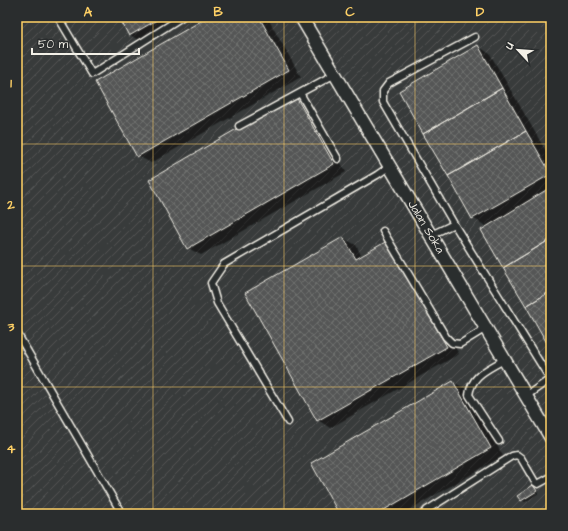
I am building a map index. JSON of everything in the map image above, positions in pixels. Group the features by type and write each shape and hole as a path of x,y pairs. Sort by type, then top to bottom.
{"street":[{"name":"Jalan Soka","path":"301,17 551,438"}],"lane":[{"path":"58,17 92,74 182,17"},
{"path":"475,37 389,83 383,91 383,102 454,224 551,380 526,396"},
{"path":"239,126 335,74"},
{"path":"300,93 338,159"},
{"path":"288,422 217,303 211,283 224,264 390,166"},
{"path":"431,235 454,224"},
{"path":"383,232 446,337 452,343 460,344 486,328"},
{"path":"17,333 122,514"},
{"path":"499,441 469,395 475,378 504,359"},
{"path":"424,514 426,510 517,454 521,458 535,482 538,484 551,477"}],"shaded area":[{"path":"17,17 551,17 551,514 17,514"}],"building":[{"path":"119,17 162,17 129,36"},
{"path":"208,17 259,17 289,70 137,157 95,82"},
{"path":"478,45 502,88 423,134 399,91"},
{"path":"502,88 526,131 448,176 423,134"},
{"path":"295,95 334,164 187,249 149,180"},
{"path":"526,131 551,174 472,219 448,176"},
{"path":"551,187 551,239 503,268 481,230"},
{"path":"343,237 356,259 387,241 447,347 317,421 245,293"},
{"path":"551,239 551,291 526,306 503,268"},
{"path":"551,291 551,343 548,345 526,306"},
{"path":"453,381 491,448 377,514 339,514 311,463"},
{"path":"533,485 537,491 521,501 517,496"},
{"path":"521,509 523,514 513,514"}]}
